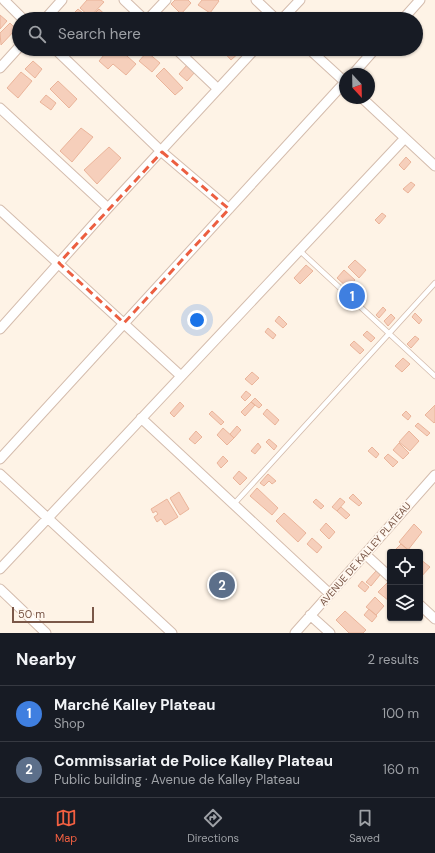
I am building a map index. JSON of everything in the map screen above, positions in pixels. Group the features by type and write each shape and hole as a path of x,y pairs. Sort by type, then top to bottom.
{"street":[{"path":"4,0 16,12"},
{"path":"51,12 62,0"},
{"path":"124,0 137,12"},
{"path":"155,12 166,0"},
{"path":"256,0 269,12"},
{"path":"289,12 300,0"},
{"path":"409,12 420,0"},
{"path":"0,68 12,55"},
{"path":"61,56 162,152 229,209"},
{"path":"183,56 218,89"},
{"path":"0,329 108,208 162,152 249,56"},
{"path":"317,56 339,76"},
{"path":"358,68 369,56"},
{"path":"0,459 339,89"},
{"path":"368,104 435,166"},
{"path":"0,108 108,208"},
{"path":"0,569 47,517 405,138"},
{"path":"0,210 181,376"},
{"path":"141,418 330,594"},
{"path":"0,474 172,633"},
{"name":"AVENUE DE KALLEY PLATEAU","path":"295,633 435,475"},
{"path":"365,554 387,574"},
{"path":"0,589 46,633"},
{"path":"423,608 435,619"},
{"path":"310,616 330,633"}],"lane":[{"path":"299,250 435,376"},
{"path":"234,504 435,283"}],"highlighted area":[{"path":"162,152 229,209 124,323 59,263"}],"building":[{"path":"87,0 101,0 104,2 95,12 84,12 80,8"},
{"path":"175,0 188,0 191,3 183,12 179,12 171,4"},
{"path":"202,0 219,1 211,12 198,5"},
{"path":"78,9 82,12 75,12"},
{"path":"0,15 7,21 0,29"},
{"path":"10,23 12,25 12,33 1,45 0,33"},
{"path":"103,56 127,56 136,64 126,75 113,64 108,69 99,61"},
{"path":"143,56 152,56 160,63 152,72 139,61"},
{"path":"227,56 235,56 231,60"},
{"path":"33,61 42,69 35,78 25,69"},
{"path":"187,65 195,72 187,81 179,74"},
{"path":"164,68 183,88 175,95 156,76"},
{"path":"21,72 32,81 18,98 7,88"},
{"path":"58,81 77,99 69,108 50,89"},
{"path":"46,95 56,103 51,110 40,102"},
{"path":"81,128 93,137 72,162 60,151"},
{"path":"109,147 121,158 97,184 84,170"},
{"path":"406,157 411,162 404,170 399,165"},
{"path":"411,182 415,185 408,193 403,189"},
{"path":"382,213 386,216 379,224 375,220"},
{"path":"355,260 366,270 359,278 348,267"},
{"path":"306,265 313,271 300,284 294,278"},
{"path":"344,270 355,280 348,288 337,278"},
{"path":"383,307 386,310 379,318 376,315"},
{"path":"415,313 422,320 419,324 412,317"},
{"path":"391,314 395,318 388,326 384,321"},
{"path":"279,316 287,324 283,328 275,321"},
{"path":"268,328 276,335 273,339 265,332"},
{"path":"367,331 375,338 371,342 363,335"},
{"path":"415,336 419,339 411,348 407,344"},
{"path":"354,341 364,350 360,354 350,345"},
{"path":"403,358 410,364 402,372 395,366"},
{"path":"252,372 259,378 252,385 245,379"},
{"path":"246,391 251,395 245,401 241,397"},
{"path":"255,398 262,405 259,408 251,402"},
{"path":"180,402 184,406 174,417 170,413"},
{"path":"251,402 255,405 245,416 241,412"},
{"path":"435,405 435,422 434,423 425,415"},
{"path":"267,409 279,420 275,425 263,414"},
{"path":"212,411 224,422 221,425 209,414"},
{"path":"406,411 411,416 408,420 402,415"},
{"path":"418,423 430,433 427,436 415,426"},
{"path":"237,426 241,430 234,438 230,434"},
{"path":"223,428 234,438 227,445 217,435"},
{"path":"196,431 202,437 195,444 189,439"},
{"path":"409,431 419,441 410,451 399,442"},
{"path":"269,439 277,446 274,450 266,442"},
{"path":"258,443 261,447 255,454 251,451"},
{"path":"399,443 409,453 403,459 393,450"},
{"path":"372,447 379,454 376,458 368,451"},
{"path":"388,454 398,462 393,467 384,458"},
{"path":"223,456 228,461 221,468 217,463"},
{"path":"239,471 247,478 240,485 233,478"},
{"path":"268,474 276,481 272,484 269,481 264,486 260,483"},
{"path":"257,488 278,508 272,515 250,496"},
{"path":"179,492 189,509 180,515 170,498"},
{"path":"353,494 362,503 359,506 349,498"},
{"path":"340,498 345,502 337,511 332,507"},
{"path":"167,499 178,517 165,525 161,519 157,522 154,517 158,514 156,511 153,513 151,509"},
{"path":"316,499 324,506 321,509 313,502"},
{"path":"341,507 350,515 346,519 337,511"},
{"path":"284,513 306,533 298,542 276,521"},
{"path":"326,523 335,532 329,539 320,530"},
{"path":"414,524 422,532 409,549 399,542"},
{"path":"312,538 322,547 317,553 307,544"},
{"path":"401,544 407,549 396,549"},
{"path":"423,561 430,567 423,575"},
{"path":"376,571 380,575 371,586 366,582"},
{"path":"362,581 369,587 365,592 358,586"},
{"path":"387,583 387,599 378,592"},
{"path":"375,597 384,606 376,615 366,607"},
{"path":"369,609 377,616 372,622 364,615"},
{"path":"345,611 366,630 363,633 349,633 336,620"}],"place":[{"name":"Marché Kalley Plateau","path":"352,296"},
{"name":"Commissariat de Police Kalley Plateau","path":"222,585"}]}
